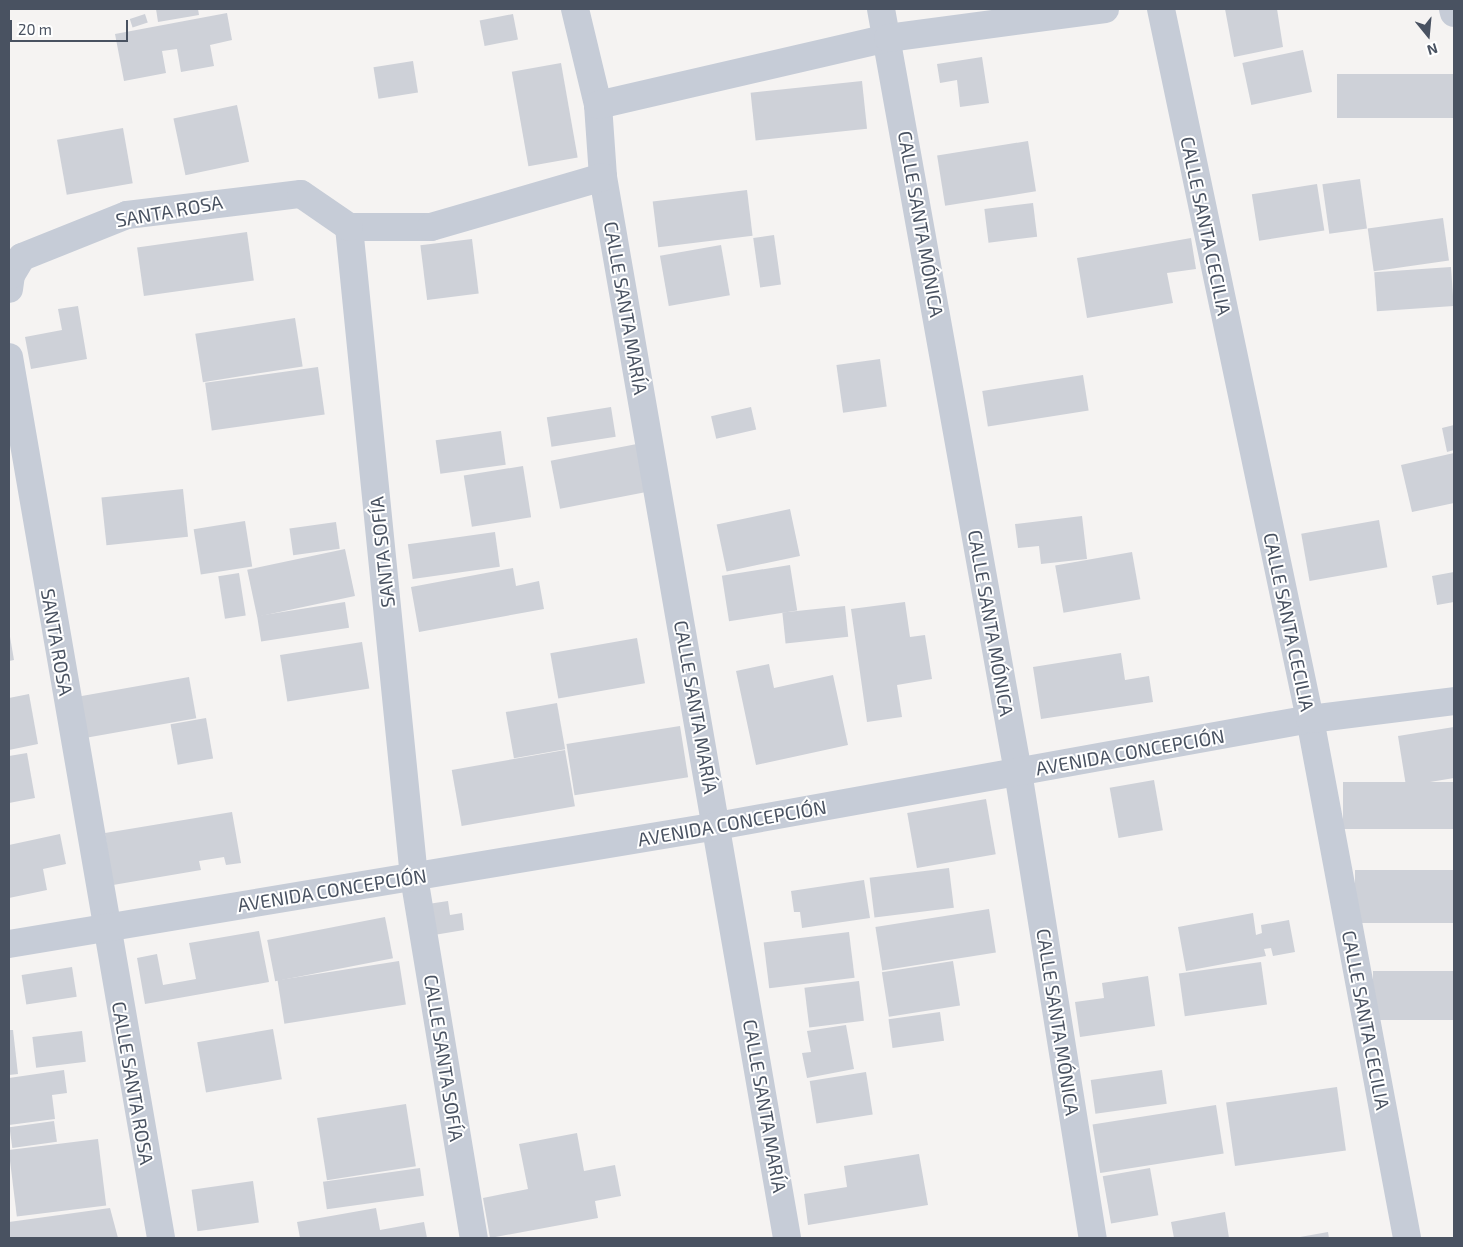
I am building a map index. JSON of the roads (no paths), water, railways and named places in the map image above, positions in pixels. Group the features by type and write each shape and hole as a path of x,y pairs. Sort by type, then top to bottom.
{"street":[{"name":"CALLE SANTA MARÍA","path":"575,9 598,105 603,177 787,1238"},
{"name":"CALLE SANTA MÓNICA","path":"881,9 888,38 1018,772 1093,1238"},
{"path":"598,105 888,38 1105,9"},
{"name":"CALLE SANTA CECILIA","path":"1161,9 1310,719 1407,1238"},
{"path":"1453,9 1454,13"},
{"path":"349,226 431,227 603,177"},
{"name":"SANTA ROSA","path":"9,289 11,275 22,257 62,243 97,225 145,211 301,194 349,226"},
{"name":"SANTA SOFÍA","path":"349,226 414,877"},
{"name":"SANTA ROSA","path":"9,357 105,928"},
{"name":"AVENIDA CONCEPCIÓN","path":"9,944 717,826 1310,719 1454,702"},
{"name":"CALLE SANTA SOFÍA","path":"414,877 474,1238"},
{"name":"CALLE SANTA ROSA","path":"105,928 161,1238"}]}
